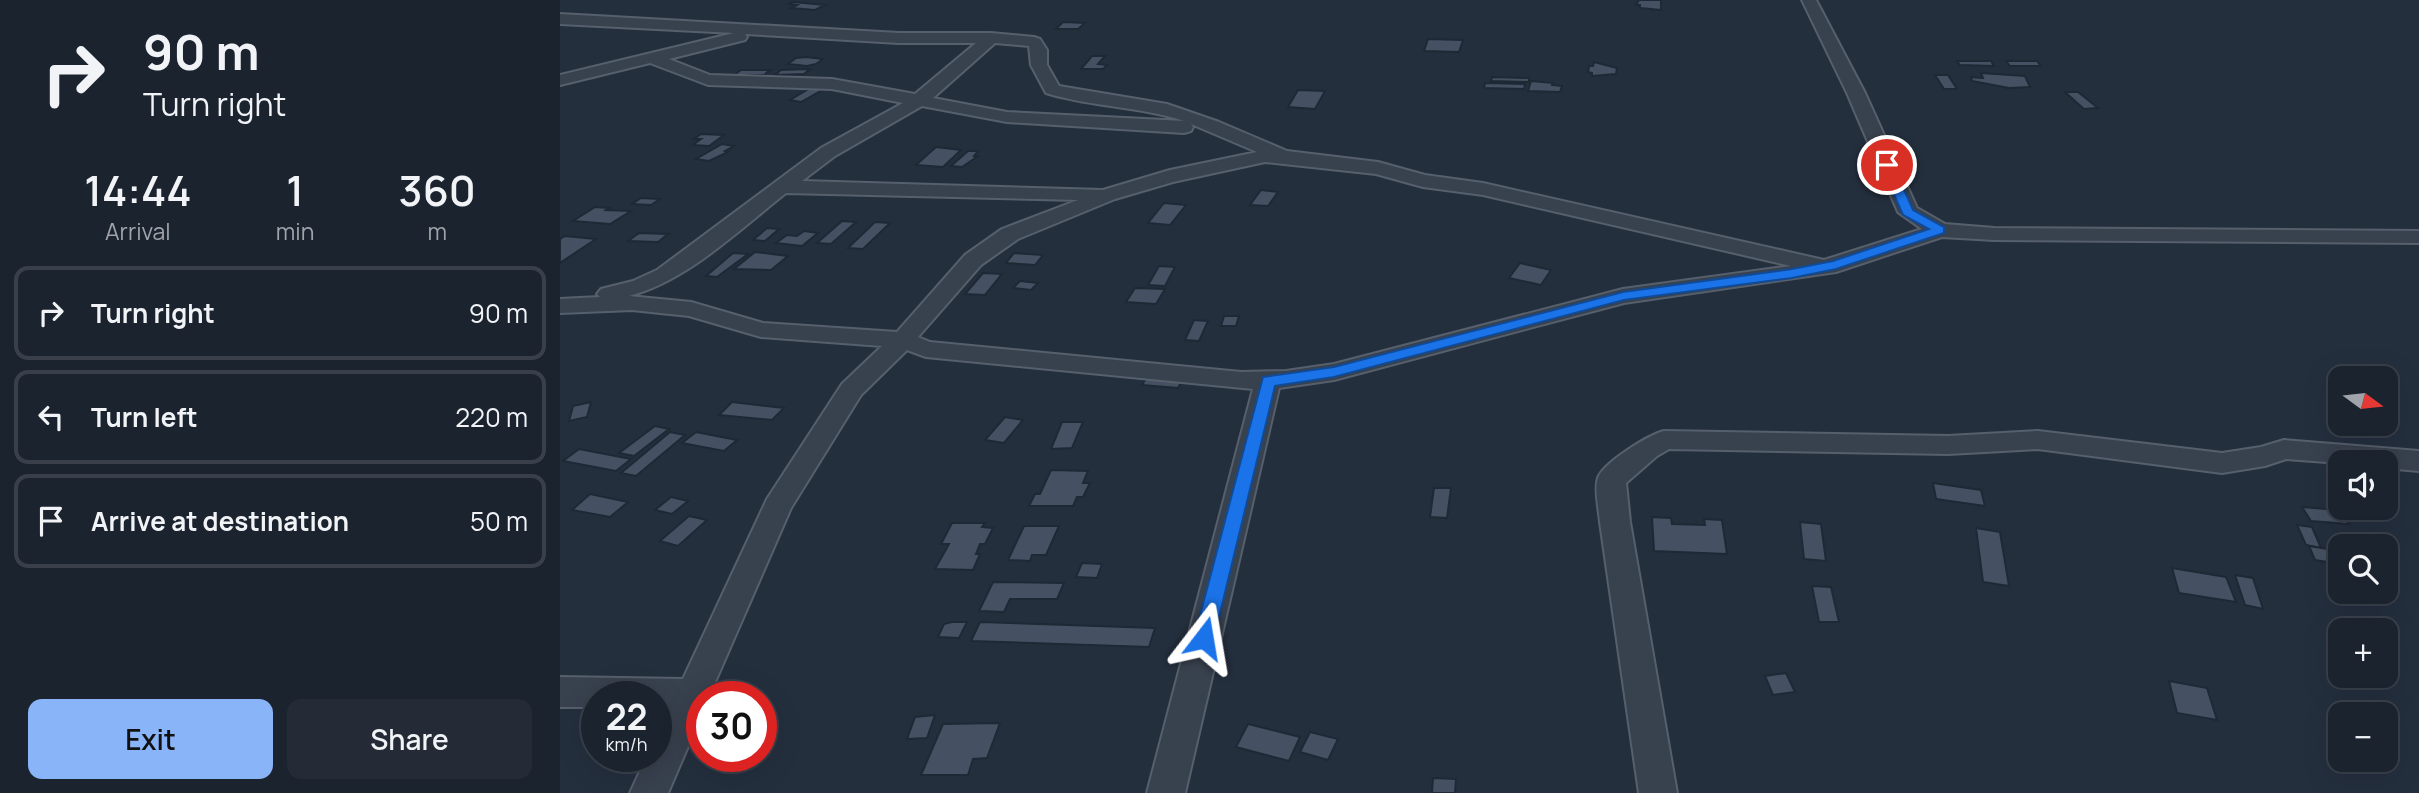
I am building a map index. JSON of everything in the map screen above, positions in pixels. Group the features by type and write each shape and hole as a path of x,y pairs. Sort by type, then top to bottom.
{"street":[{"path":"1809,0 1856,93 1908,212 1940,230"},
{"path":"560,19 899,38 991,38 1034,43 1039,50 1039,65 1052,89 1068,94 1143,104 1183,114 1285,157"},
{"path":"560,80 769,30"},
{"path":"560,306 641,286 665,275 850,138 917,102 991,38"},
{"path":"652,58 708,80 832,84 917,102 1042,121 1217,129"},
{"path":"699,681 777,506 851,390 903,340 973,260 1010,234 1108,195 1170,176 1204,171 1238,161 1285,157 1378,168 1423,181 1483,189 1823,267"},
{"path":"782,187 1108,195"},
{"path":"560,306 632,303 691,309 761,330 903,340 926,349 1209,375 1242,382 1290,380 1334,372 1623,296 1823,267 1940,230 1994,234 2419,237"},
{"path":"1166,793 1268,381"},
{"path":"1658,793 1615,522 1611,480 1647,449 1664,440 1948,445 2038,440 2222,463 2264,456 2284,449 2419,461"},
{"path":"560,692 686,694"},
{"path":"649,793 686,710"}],"building":[{"path":"1639,0 1661,0 1661,10 1640,8 1640,5 1636,5"},
{"path":"793,2 825,5 815,10 791,8 797,5 788,4"},
{"path":"1063,22 1085,23 1078,29 1056,29"},
{"path":"1428,39 1463,40 1459,52 1424,51"},
{"path":"1092,56 1105,56 1098,64 1107,65 1103,69 1081,69"},
{"path":"796,58 823,59 807,66 788,64"},
{"path":"1957,61 1991,61 1994,66 1960,65"},
{"path":"2006,61 2037,61 2041,66 2010,66"},
{"path":"1594,62 1617,68 1616,74 1592,76 1592,73 1588,72 1589,66 1593,66"},
{"path":"810,69 804,74 775,75 781,70"},
{"path":"741,70 770,70 764,75 734,75"},
{"path":"1981,73 2025,76 2030,87 2009,88 1972,81 1971,77 1983,78"},
{"path":"1935,75 1948,75 1957,89 1944,89"},
{"path":"1492,77 1529,78 1529,82 1491,81"},
{"path":"1531,81 1562,86 1560,92 1528,91"},
{"path":"1485,83 1525,84 1524,89 1484,88"},
{"path":"812,87 824,89 801,102 790,100"},
{"path":"1298,90 1325,91 1315,109 1288,107"},
{"path":"2065,92 2078,92 2098,108 2084,109"},
{"path":"701,134 724,135 709,146 693,145 701,139 694,139"},
{"path":"722,144 734,146 709,161 696,159"},
{"path":"936,147 961,150 943,167 916,165"},
{"path":"968,151 978,151 974,156 978,156 962,167 951,166"},
{"path":"1261,190 1278,192 1268,206 1250,205"},
{"path":"641,198 660,199 651,205 632,204"},
{"path":"1164,203 1186,205 1170,225 1148,223"},
{"path":"595,207 631,211 610,224 573,221"},
{"path":"842,221 856,222 831,244 817,243"},
{"path":"875,222 890,223 863,249 848,248"},
{"path":"767,228 779,229 765,241 753,240"},
{"path":"804,231 818,233 802,246 776,243 787,235 797,236"},
{"path":"639,233 668,234 658,242 628,241"},
{"path":"565,236 596,239 560,263 560,239"},
{"path":"755,252 788,256 771,270 734,269"},
{"path":"733,253 748,254 717,277 706,276"},
{"path":"1014,253 1043,255 1035,265 1006,263"},
{"path":"1520,263 1551,270 1541,285 1509,278"},
{"path":"1159,266 1175,267 1165,286 1148,285"},
{"path":"983,273 1002,274 985,295 965,294"},
{"path":"1020,281 1038,283 1031,290 1013,288"},
{"path":"1135,288 1165,289 1156,304 1126,302"},
{"path":"1224,316 1239,316 1236,326 1221,326"},
{"path":"1194,320 1208,321 1199,341 1185,340"},
{"path":"1148,375 1184,377 1178,388 1142,385"},
{"path":"591,402 587,417 569,421 573,406"},
{"path":"732,402 784,408 772,420 719,415"},
{"path":"1005,417 1023,420 1004,443 985,440"},
{"path":"1062,422 1083,422 1072,448 1051,449"},
{"path":"655,426 669,429 634,456 619,453"},
{"path":"670,432 685,435 636,476 621,473"},
{"path":"696,432 737,440 724,451 682,443"},
{"path":"579,449 631,459 616,471 563,461"},
{"path":"1051,470 1088,471 1083,483 1090,483 1083,497 1077,497 1073,506 1029,506 1035,494 1040,494"},
{"path":"1933,483 1981,490 1985,506 1936,499"},
{"path":"1434,488 1451,488 1447,518 1430,517"},
{"path":"590,494 628,502 610,517 572,510"},
{"path":"671,497 688,501 672,514 655,510"},
{"path":"2302,507 2328,509 2328,520 2346,520 2349,524 2311,521"},
{"path":"689,516 707,520 678,546 660,541"},
{"path":"1652,517 1671,518 1672,524 1705,525 1704,519 1722,520 1727,554 1654,551"},
{"path":"1800,522 1821,524 1826,561 1804,559"},
{"path":"952,523 985,523 982,527 993,528 985,544 980,544 976,554 980,554 973,570 935,569 949,544 941,544"},
{"path":"2297,525 2312,527 2321,548 2306,545"},
{"path":"1024,526 1059,526 1046,555 1032,555 1030,561 1008,560"},
{"path":"1976,528 2000,532 2009,586 1983,582"},
{"path":"2309,546 2328,549 2328,562 2315,560"},
{"path":"1082,563 1102,564 1097,578 1076,577"},
{"path":"2172,568 2226,577 2236,602 2179,593"},
{"path":"2235,575 2253,578 2263,609 2245,605"},
{"path":"993,582 1064,583 1057,599 1010,599 1004,612 979,611"},
{"path":"1812,586 1831,587 1839,622 1819,622"},
{"path":"967,622 959,638 938,637 944,624"},
{"path":"980,622 1155,628 1149,647 971,641"},
{"path":"1786,673 1795,692 1773,695 1765,676"},
{"path":"2169,681 2207,688 2217,720 2177,713"},
{"path":"935,715 927,738 907,739 915,717"},
{"path":"1000,723 987,758 973,759 968,775 921,775 943,724"},
{"path":"1248,724 1300,737 1289,761 1236,747"},
{"path":"1310,732 1338,739 1328,760 1300,752"},
{"path":"1433,778 1456,779 1455,793 1432,793"}],"route":[{"path":"1204,638 1268,381 1334,372 1623,296 1792,274 1836,265 1940,230 1908,212 1887,165"}]}
